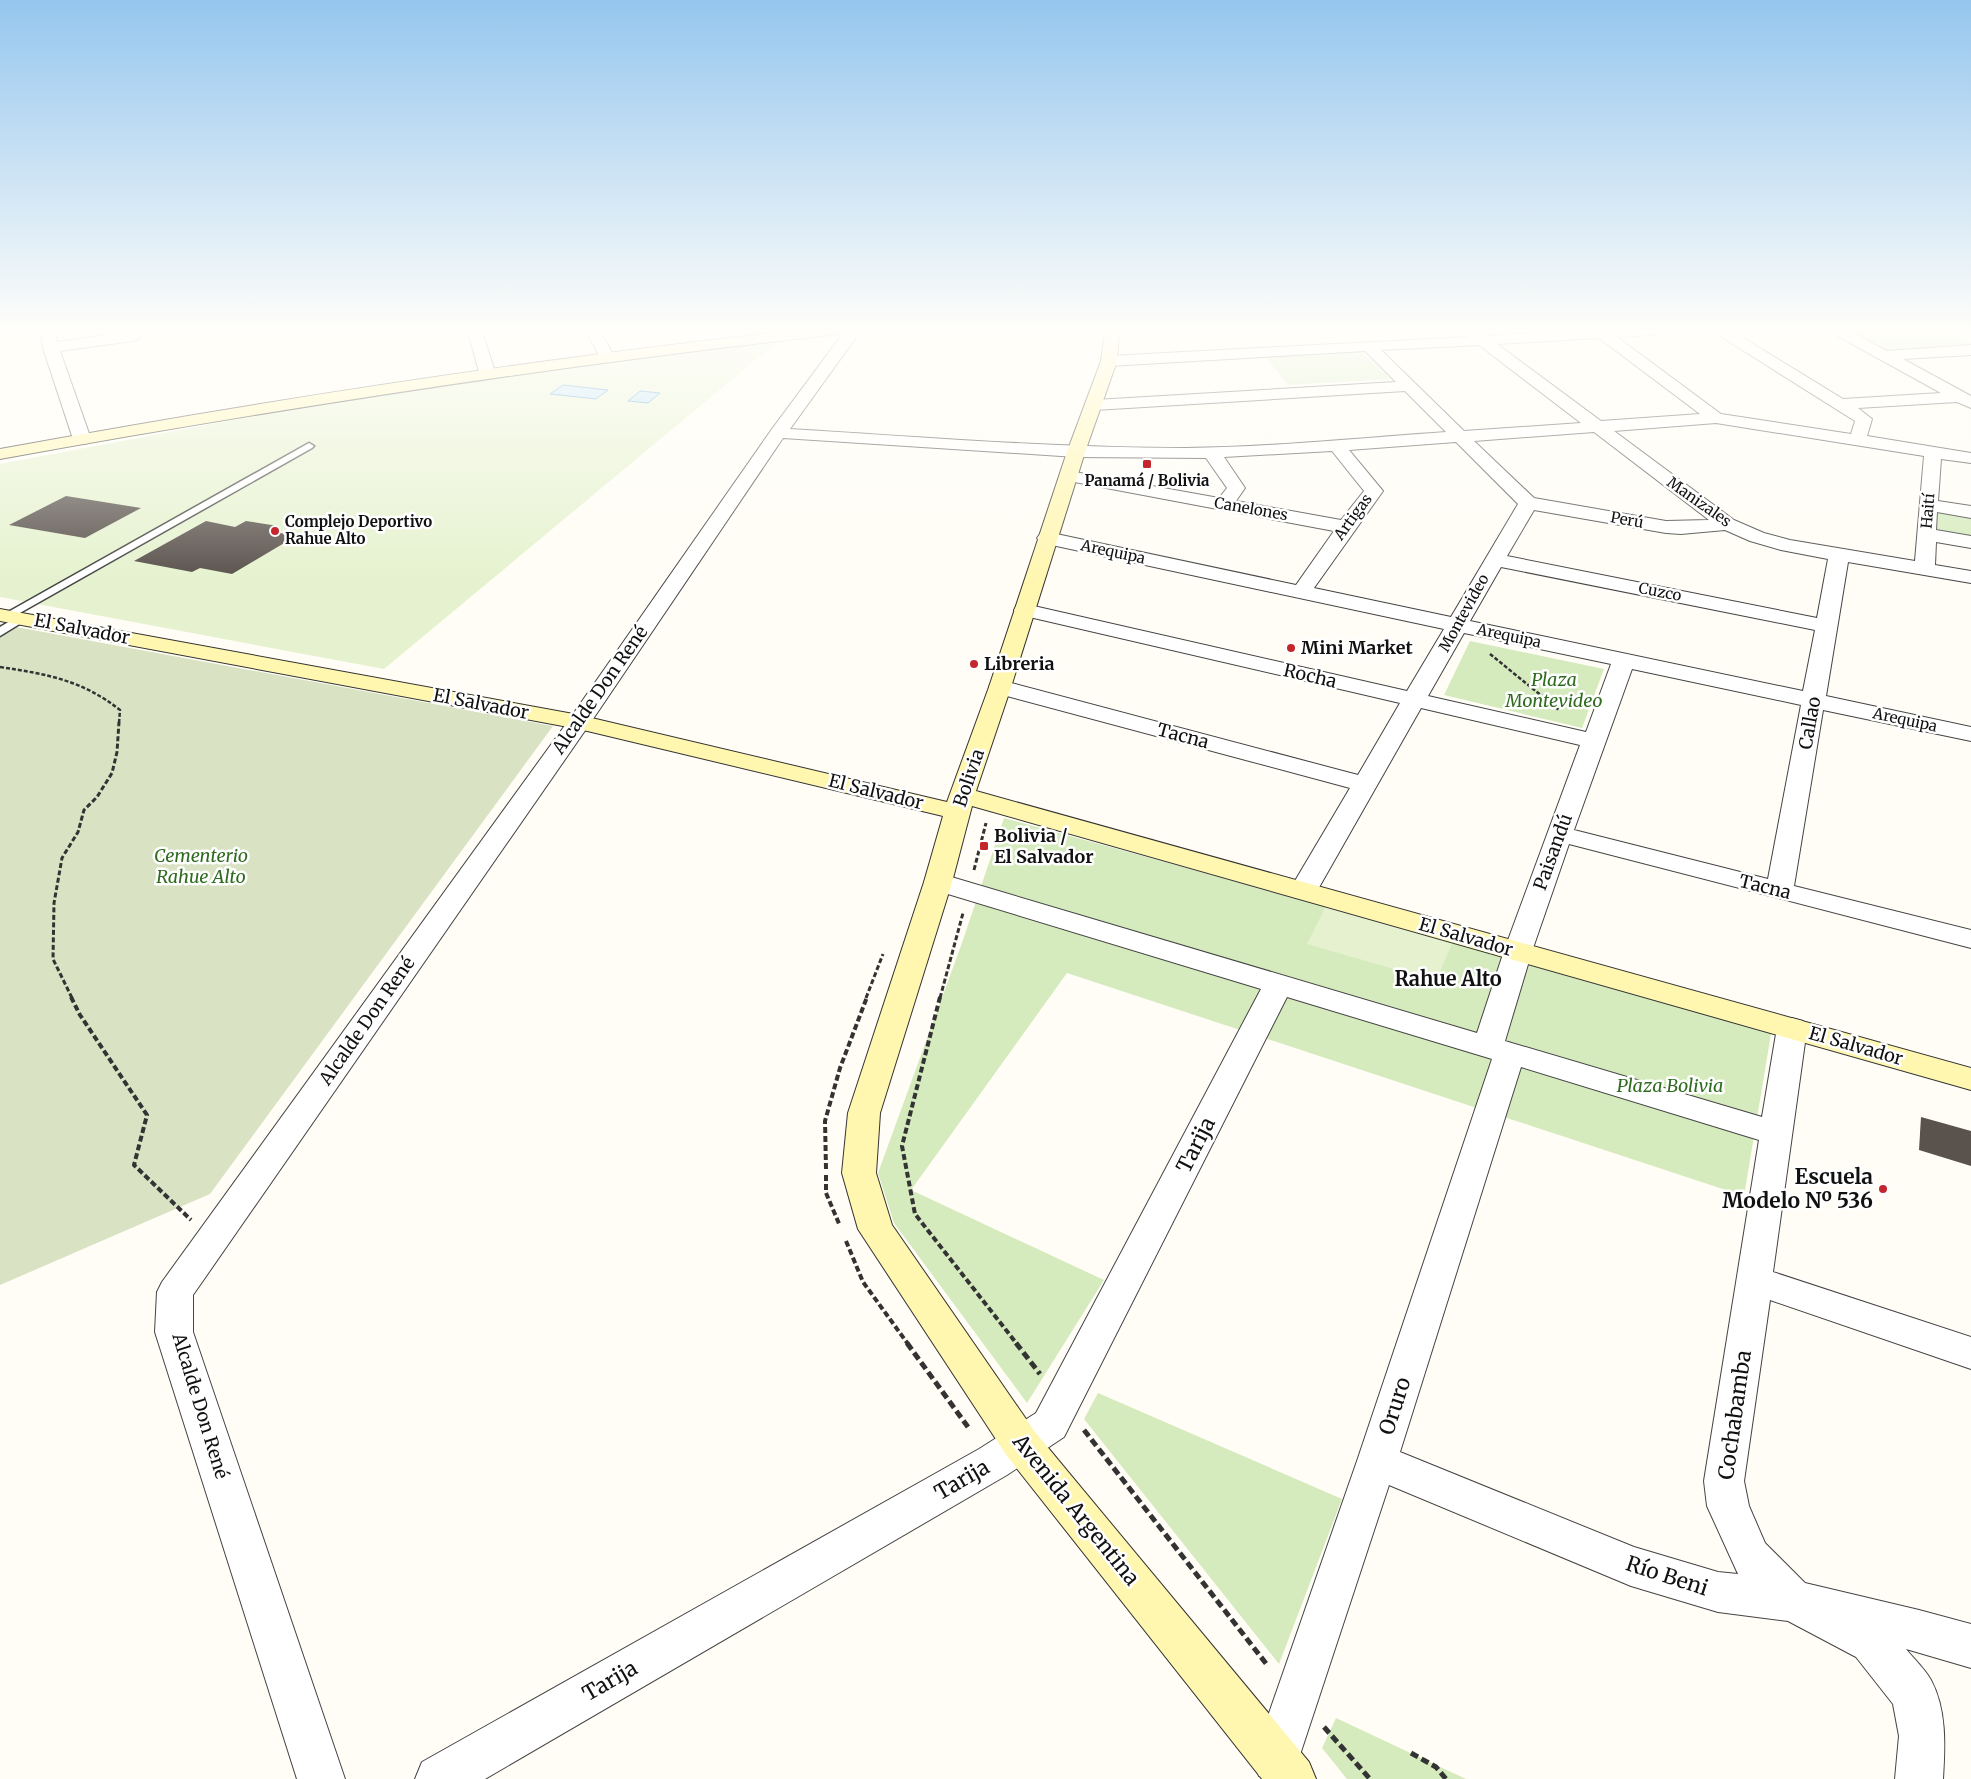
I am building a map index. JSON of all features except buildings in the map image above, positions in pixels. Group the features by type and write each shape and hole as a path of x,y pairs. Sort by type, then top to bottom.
{"street":[{"path":"73,414 82,439"},
{"path":"0,454 221,414"},
{"name":"Alcalde Don René","path":"321,1779 174,1332 175,1292 578,722 792,414"},
{"name":"Bolivia","path":"854,1232 864,1113 938,882 960,803 1000,687 1076,452 1091,414"},
{"path":"1439,414 1528,503"},
{"name":"Manizales","path":"1580,414 1727,524 1772,542 1971,577"},
{"path":"1711,414 1716,418"},
{"path":"1856,414 1864,419 1857,440"},
{"path":"778,433 1076,452 1213,452 1716,418 1971,458"},
{"name":"Artigas","path":"1301,592 1346,527 1374,491 1336,445"},
{"path":"1213,452 1215,459 1236,488 1224,504"},
{"name":"Haití","path":"1925,569 1933,452"},
{"name":"Canelones","path":"1069,476 1346,527"},
{"name":"Perú","path":"1528,503 1666,527 1681,528 1727,524"},
{"name":"Montevideo","path":"1302,891 1366,785 1494,559 1528,503"},
{"path":"1929,505 1971,512"},
{"path":"1926,534 1971,542"},
{"name":"Arequipa","path":"1047,538 1971,734"},
{"name":"Callao","path":"1780,890 1839,555"},
{"name":"Cuzco","path":"1494,559 1826,626"},
{"name":"Rocha","path":"1025,610 1595,741"},
{"name":"El Salvador","path":"7,620 578,722 960,803 991,803 1971,1079"},
{"name":"Paisandú","path":"1499,1049 1518,951 1559,834 1624,661"},
{"name":"Tacna","path":"1000,687 1366,785"},
{"name":"Tacna","path":"1559,834 1971,939"},
{"path":"938,882 1280,983 1776,1134"},
{"name":"Tarija","path":"439,1779 1007,1453 1050,1425 1280,983"},
{"name":"Cochabamba","path":"1792,1028 1724,1481 1728,1506 1750,1557 1793,1601 1872,1642 1914,1694 1922,1736 1919,1779"},
{"name":"Oruro","path":"1284,1769 1499,1049"},
{"name":"Avenida Argentina","path":"854,1232 1007,1453 1284,1769"},
{"path":"1755,1280 1971,1353"},
{"name":"Río Beni","path":"1377,1461 1631,1566 1718,1592 1793,1601 1919,1631 1971,1646"}],"lane":[{"path":"7,620 310,446"}],"path":[{"path":"1458,625 1474,642 1582,728 1595,741"},
{"path":"0,667 48,675 90,687 108,698 120,710 117,752 112,773 97,796 84,810 78,832 62,858 54,903 53,959 80,1015 147,1115 134,1165 200,1228 215,1237"},
{"path":"991,803 902,1146 915,1214 1268,1666"},
{"path":"885,947 840,1068 825,1121 826,1193 854,1232 864,1282 1007,1453"},
{"path":"1320,1723 1370,1779"},
{"path":"1411,1753 1436,1767 1446,1779"}],"green space":[{"name":"Complejo Deportivo Rahue Alto","path":"269,414 690,414 384,669 0,597 0,464"},
{"path":"1935,508 1971,514 1971,540 1933,533"},
{"name":"Cementerio Rahue Alto","path":"0,624 553,726 210,1194 0,1285"},
{"name":"Plaza Montevideo","path":"1470,641 1604,669 1582,728 1444,695"},
{"name":"Plaza Bolivia","path":"1004,818 1772,1028 1744,1196 1067,973 911,1190 1104,1280 1027,1403 894,1223 878,1173 963,940"},
{"path":"1326,906 1453,941 1436,981 1307,944"},
{"path":"1098,1393 1342,1499 1279,1664 1084,1419"},
{"path":"1336,1718 1466,1779 1347,1779 1322,1748"}],"place":[{"name":"Panamá / Bolivia","path":"1147,464"},
{"name":"Complejo Deportivo Rahue Alto","path":"275,531"},
{"name":"Mini Market","path":"1291,648"},
{"name":"Libreria","path":"974,664"},
{"name":"Bolivia / El Salvador","path":"984,846"},
{"name":"Escuela Modelo Nº 536","path":"1883,1189"}],"district":[{"name":"Rahue Alto","path":"1448,979"}]}
